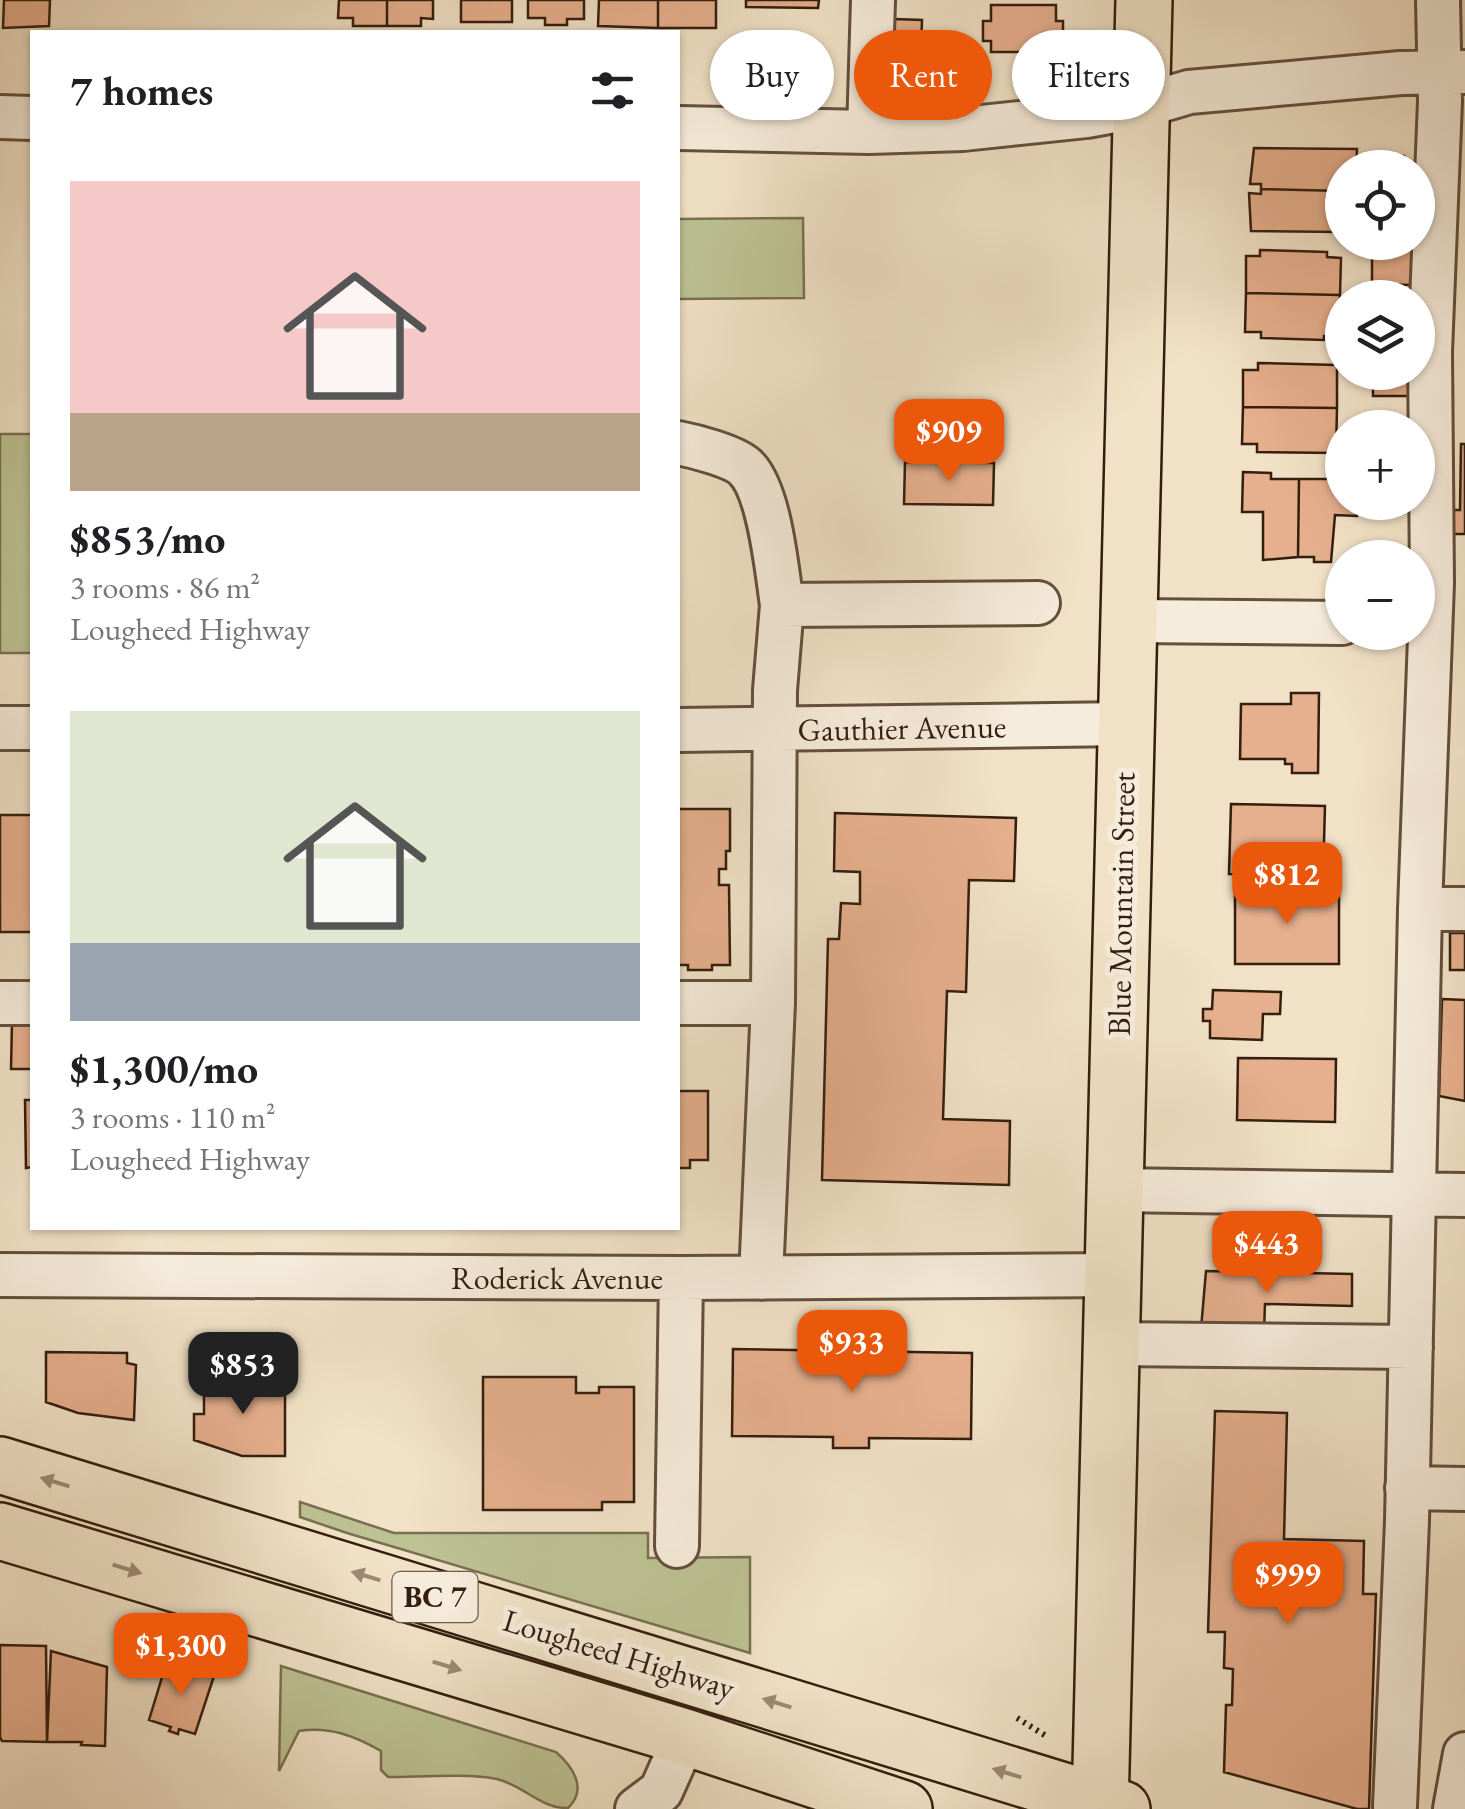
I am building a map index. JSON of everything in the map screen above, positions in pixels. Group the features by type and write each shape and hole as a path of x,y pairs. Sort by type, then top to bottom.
{"main road":[{"name":"Blue Mountain Street","path":"1143,30 1144,0"},
{"name":"Blue Mountain Street","path":"1107,1807 1114,1190 1142,120"},
{"name":"Lougheed Highway","path":"0,1465 1107,1807"},
{"name":"Lougheed Highway","path":"0,1531 685,1737 904,1809"}],"street":[{"path":"869,132 873,0"},
{"path":"1396,1806 1408,1488 1420,909 1437,624 1447,353 1440,102 1452,72 1438,0"},
{"path":"1165,99 1189,92 1452,72"},
{"path":"0,117 30,118"},
{"path":"680,128 869,132 963,129 1033,120"},
{"path":"680,443 698,447 745,468 767,509 782,605 774,730 772,1003 761,1278"},
{"path":"782,605 1038,604"},
{"path":"1131,621 1325,623"},
{"name":"Gauthier Avenue","path":"680,730 1126,724"},
{"path":"0,728 30,728"},
{"path":"1420,909 1465,910"},
{"path":"680,1003 772,1003"},
{"path":"0,1004 30,1004"},
{"path":"1114,1190 1465,1195"},
{"name":"Roderick Avenue","path":"0,1275 1113,1275"},
{"path":"678,1546 681,1278"},
{"path":"1112,1344 1411,1347"},
{"path":"1408,1488 1465,1489"},
{"path":"637,1809 662,1791 685,1737"},
{"path":"1454,1809 1465,1754"}],"path":[{"path":"1017,1718 1058,1743"}],"green space":[{"path":"803,218 804,298 680,299 680,219"},
{"path":"0,434 30,434 30,653 0,653"},
{"path":"300,1502 394,1533 648,1533 648,1558 750,1557 750,1653 347,1533 300,1517"},
{"path":"281,1666 556,1752 576,1778 574,1801 568,1808 558,1807 506,1782 486,1777 388,1777 381,1770 381,1751 331,1731 299,1731 279,1771"}],"building":[{"path":"4,0 50,0 49,26 3,28"},
{"path":"339,0 387,0 387,26 353,26 353,18 338,18"},
{"path":"387,0 433,0 433,19 421,18 421,26 387,26"},
{"path":"461,0 512,0 512,22 461,22"},
{"path":"528,0 584,0 584,19 567,19 567,25 545,25 545,18 528,18"},
{"path":"599,0 658,0 658,28 598,26"},
{"path":"658,0 716,0 716,28 658,28"},
{"path":"746,0 819,0 818,8 746,7"},
{"path":"991,5 1056,5 1056,21 1063,21 1063,30 1012,30 1012,52 992,52 992,30 983,30 983,21 991,21"},
{"path":"894,19 922,20 922,30 893,30"},
{"path":"1254,148 1357,149 1325,150 1325,191 1261,189 1261,184 1250,184"},
{"path":"1261,189 1325,191 1325,232 1251,231 1249,193 1261,194"},
{"path":"1260,250 1325,252 1325,260 1341,260 1340,280 1325,280 1325,295 1246,293 1246,256 1260,256"},
{"path":"1372,260 1412,260 1412,280 1372,280"},
{"path":"1246,293 1325,295 1324,340 1261,338 1261,332 1245,332"},
{"path":"1258,363 1325,365 1325,390 1337,390 1337,408 1243,407 1243,370 1258,370"},
{"path":"1373,390 1412,390 1412,396 1373,396"},
{"path":"1243,407 1337,408 1325,410 1325,453 1257,452 1257,444 1242,444"},
{"path":"1461,444 1465,444 1465,534 1453,534 1453,510 1460,510"},
{"path":"905,462 994,463 993,505 904,504"},
{"path":"1243,472 1271,473 1271,479 1299,479 1298,557 1263,560 1263,512 1242,512"},
{"path":"1299,479 1325,479 1325,520 1335,520 1333,540 1325,540 1325,562 1298,557"},
{"path":"1291,693 1319,693 1318,773 1292,773 1292,764 1285,764 1285,759 1240,759 1241,704 1291,704"},
{"path":"1231,804 1325,806 1323,876 1229,874"},
{"path":"680,809 730,809 730,851 726,851 726,869 719,869 719,885 729,885 730,965 688,970 688,965 680,965"},
{"path":"835,813 1016,818 1014,881 969,880 966,992 947,991 943,1119 1010,1121 1009,1185 822,1180 828,939 839,939 841,903 860,904 860,872 834,871"},
{"path":"0,815 30,815 30,932 0,932"},
{"path":"1235,890 1339,890 1339,964 1235,964"},
{"path":"1450,933 1465,933 1465,970 1450,970"},
{"path":"1213,990 1281,992 1280,1014 1263,1014 1262,1040 1210,1038 1210,1021 1203,1021 1203,1009 1212,1009"},
{"path":"1442,999 1465,1000 1465,1101 1439,1096"},
{"path":"12,1022 30,1022 30,1069 11,1069"},
{"path":"1238,1058 1336,1059 1335,1122 1237,1120"},
{"path":"680,1091 708,1091 708,1160 690,1160 690,1168 680,1168"},
{"path":"25,1100 30,1100 30,1167 26,1168"},
{"path":"1206,1271 1352,1274 1352,1306 1265,1304 1264,1331 1201,1329"},
{"path":"733,1349 972,1353 971,1439 869,1438 869,1448 833,1448 833,1437 732,1436"},
{"path":"46,1352 127,1353 127,1363 136,1365 134,1420 78,1413 46,1402"},
{"path":"483,1377 576,1377 576,1393 599,1393 599,1387 634,1387 634,1502 602,1502 602,1510 483,1510"},
{"path":"204,1379 285,1380 285,1456 242,1456 194,1440 194,1414 204,1414"},
{"path":"1215,1411 1287,1413 1284,1539 1364,1541 1363,1594 1376,1594 1369,1809 1224,1772 1226,1705 1232,1705 1233,1669 1224,1668 1225,1632 1208,1632"},
{"path":"0,1645 46,1646 47,1742 2,1741 0,1737"},
{"path":"51,1651 107,1667 105,1746 47,1742"},
{"path":"167,1661 214,1676 195,1734 179,1729 178,1734 169,1731 171,1727 149,1720"}]}
